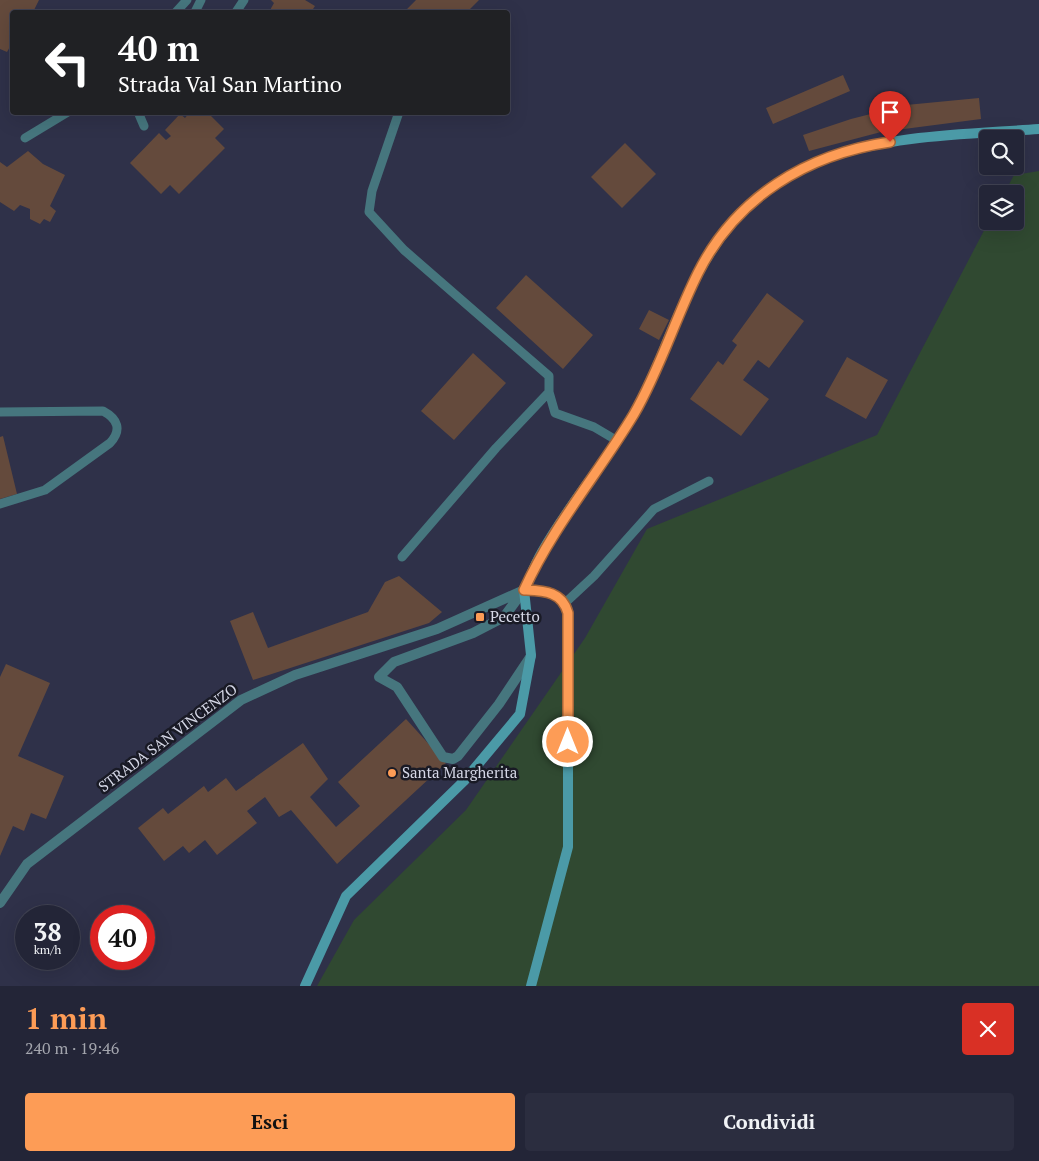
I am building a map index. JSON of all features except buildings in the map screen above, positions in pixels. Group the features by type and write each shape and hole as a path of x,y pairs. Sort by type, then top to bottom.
{"street":[{"path":"531,655 499,704 458,756 453,759 443,757 397,687 379,677 394,662 473,633 504,617 524,590 541,553 634,414 656,370 698,272 715,245 746,207 775,183 837,154 876,144 917,138 1039,129"},
{"path":"524,590 551,591 565,603 568,613 568,847 530,986"},
{"path":"305,986 346,896 464,781 520,714 531,655 524,590"},
{"name":"STRADA SAN VINCENZO","path":"0,902 27,864 241,700 295,675 437,629 524,590"}],"lane":[{"path":"178,10 187,0"},
{"path":"25,138 63,115"},
{"path":"139,115 144,126"},
{"path":"398,115 372,190 369,212 432,275 548,376 548,392 555,413 594,427 616,440"},
{"path":"402,557 496,448 548,392"},
{"path":"0,412 103,411 115,420 118,426 117,436 110,443 44,490 0,504"},
{"path":"565,603 594,576 654,509 710,481"}],"green space":[{"path":"1039,171 1039,986 317,986 354,920 466,810 585,638 647,529 877,435 984,230 1024,230 1024,185 1009,185 1014,175 1024,175 1024,173"}],"place":[{"name":"Pecetto","path":"480,617"},
{"name":"Santa Margherita","path":"392,773"}],"route":[{"path":"568,742 568,613 565,603 551,591 524,590 541,553 634,414 656,370 698,272 720,238 746,207 775,183 805,168 837,154 890,142"}]}
